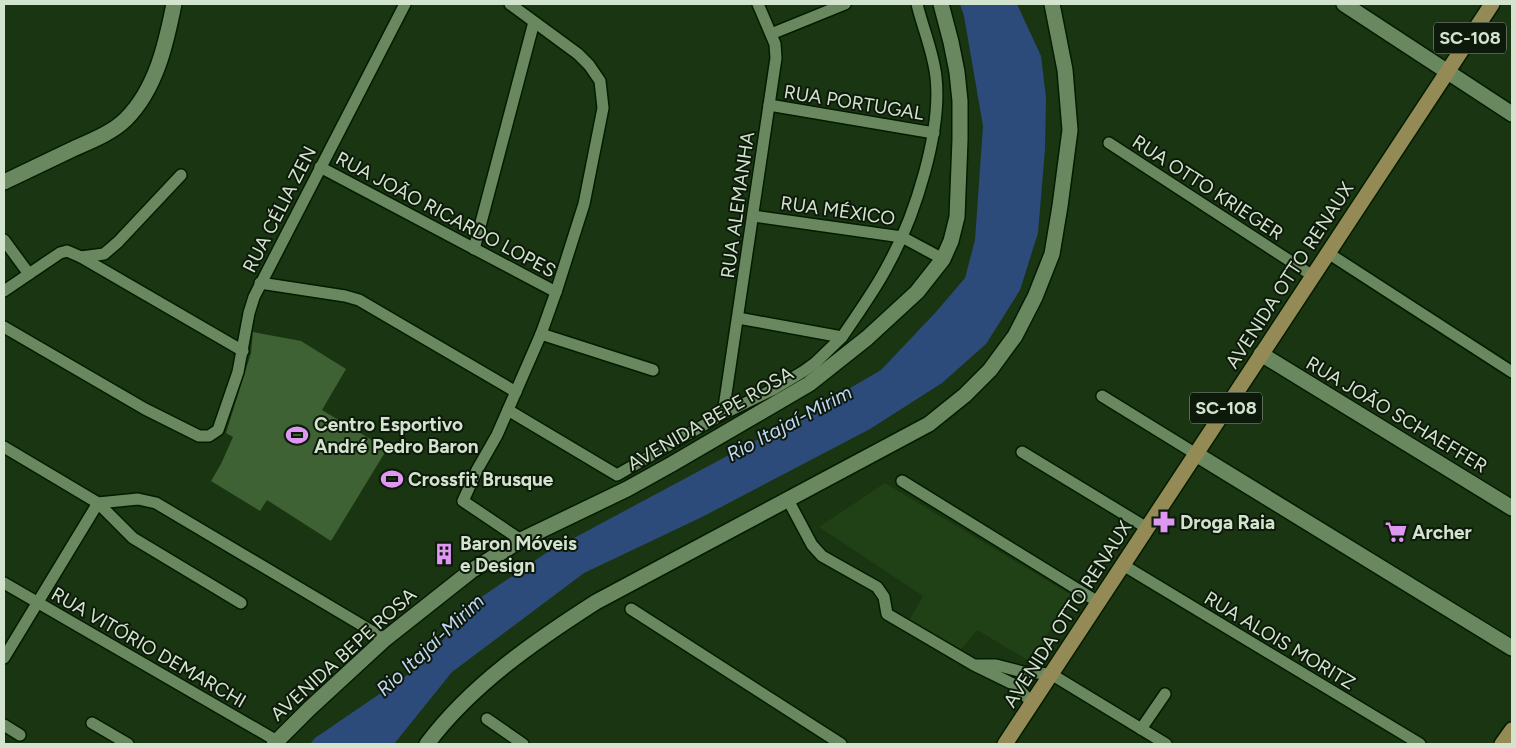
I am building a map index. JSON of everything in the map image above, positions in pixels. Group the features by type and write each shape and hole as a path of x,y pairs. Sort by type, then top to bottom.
{"main road":[{"path":"4,182 103,135 125,120 135,108 154,74 162,55 174,4"},
{"name":"AVENIDA BEPE ROSA","path":"276,743 309,709 385,638 471,571 521,540 657,472 808,384 867,338 899,309 932,274 943,259 951,241 956,217 960,140 960,101 957,72 941,4"},
{"path":"427,744 460,707 545,634 596,602 928,424 965,395 990,370 1015,336 1035,297 1052,254 1070,130 1065,70 1052,4"},
{"path":"1344,4 1512,114"},
{"name":"AVENIDA OTTO RENAUX","path":"1004,744 1492,4"},
{"name":"RUA JOÃO SCHAEFFER","path":"1261,354 1512,508"},
{"path":"1196,454 1512,648"},
{"path":"1502,744 1512,730"}],"street":[{"name":"RUA CÉLIA ZEN","path":"4,327 145,409 199,436 208,436 218,430 238,372 249,313 260,283 405,4"},
{"path":"510,4 578,54 589,65 600,81 603,97 602,120 584,204 556,292 541,334 508,410 463,501 521,540"},
{"name":"RUA ALEMANHA","path":"723,414 776,58 775,44 758,4"},
{"path":"771,34 845,4"},
{"path":"508,410 617,474 804,371 842,337 889,265 902,238 927,163 934,133 936,79 932,49 917,4"},
{"path":"474,249 534,22"},
{"name":"RUA PORTUGAL","path":"769,105 934,133"},
{"name":"RUA OTTO KRIEGER","path":"1109,143 1312,276"},
{"name":"RUA JOÃO RICARDO LOPES","path":"320,167 556,292"},
{"path":"81,257 104,254 112,248 181,175"},
{"name":"RUA MÉXICO","path":"753,216 902,238 943,259"},
{"path":"4,240 29,274"},
{"path":"4,291 60,253 67,251 81,257 243,351"},
{"path":"1328,253 1512,372"},
{"path":"260,283 345,296 359,300 516,392"},
{"path":"738,318 842,337"},
{"path":"541,334 653,370"},
{"path":"1102,396 1196,454"},
{"path":"4,447 98,502 133,538 241,603"},
{"path":"1022,452 1147,528"},
{"path":"902,481 1098,602"},
{"path":"787,498 812,545 822,556 877,587 884,597 887,614 974,665 1015,686 1032,703"},
{"path":"98,502 138,499 156,503 385,638"},
{"path":"4,658 98,502"},
{"name":"RUA ALOIS MORITZ","path":"1122,565 1420,744"},
{"name":"RUA VITÓRIO DEMARCHI","path":"4,583 276,743"},
{"path":"631,608 841,744"},
{"path":"974,665 996,665 1022,672 1051,674 1166,744"},
{"path":"1141,729 1165,694"},
{"path":"487,719 523,744"},
{"path":"92,723 128,744"},
{"path":"4,725 20,735"}],"shaded area":[{"name":"Centro Esportivo André Pedro Baron","path":"253,332 301,341 346,369 322,410 387,449 331,541 267,500 260,511 211,481 233,437 226,433 251,353"},
{"path":"885,483 1073,596 1029,661 977,630 960,651 909,621 923,596 819,527"}],"water":[{"name":"Rio Itajaí-Mirim","path":"960,4 1017,4 1041,56 1046,98 1045,149 1038,233 1020,290 986,344 942,383 870,429 702,517 584,573 452,672 394,744 310,744 315,738 419,667 480,598 546,553 811,411 881,370 936,312 965,278 975,240 983,126 964,16"}],"place":[{"name":"Centro Esportivo André Pedro Baron","path":"297,435"},
{"name":"Crossfit Brusque","path":"392,479"},
{"name":"Droga Raia","path":"1164,522"},
{"name":"Archer","path":"1396,532"},
{"name":"Baron Móveis e Design","path":"444,554"}]}
